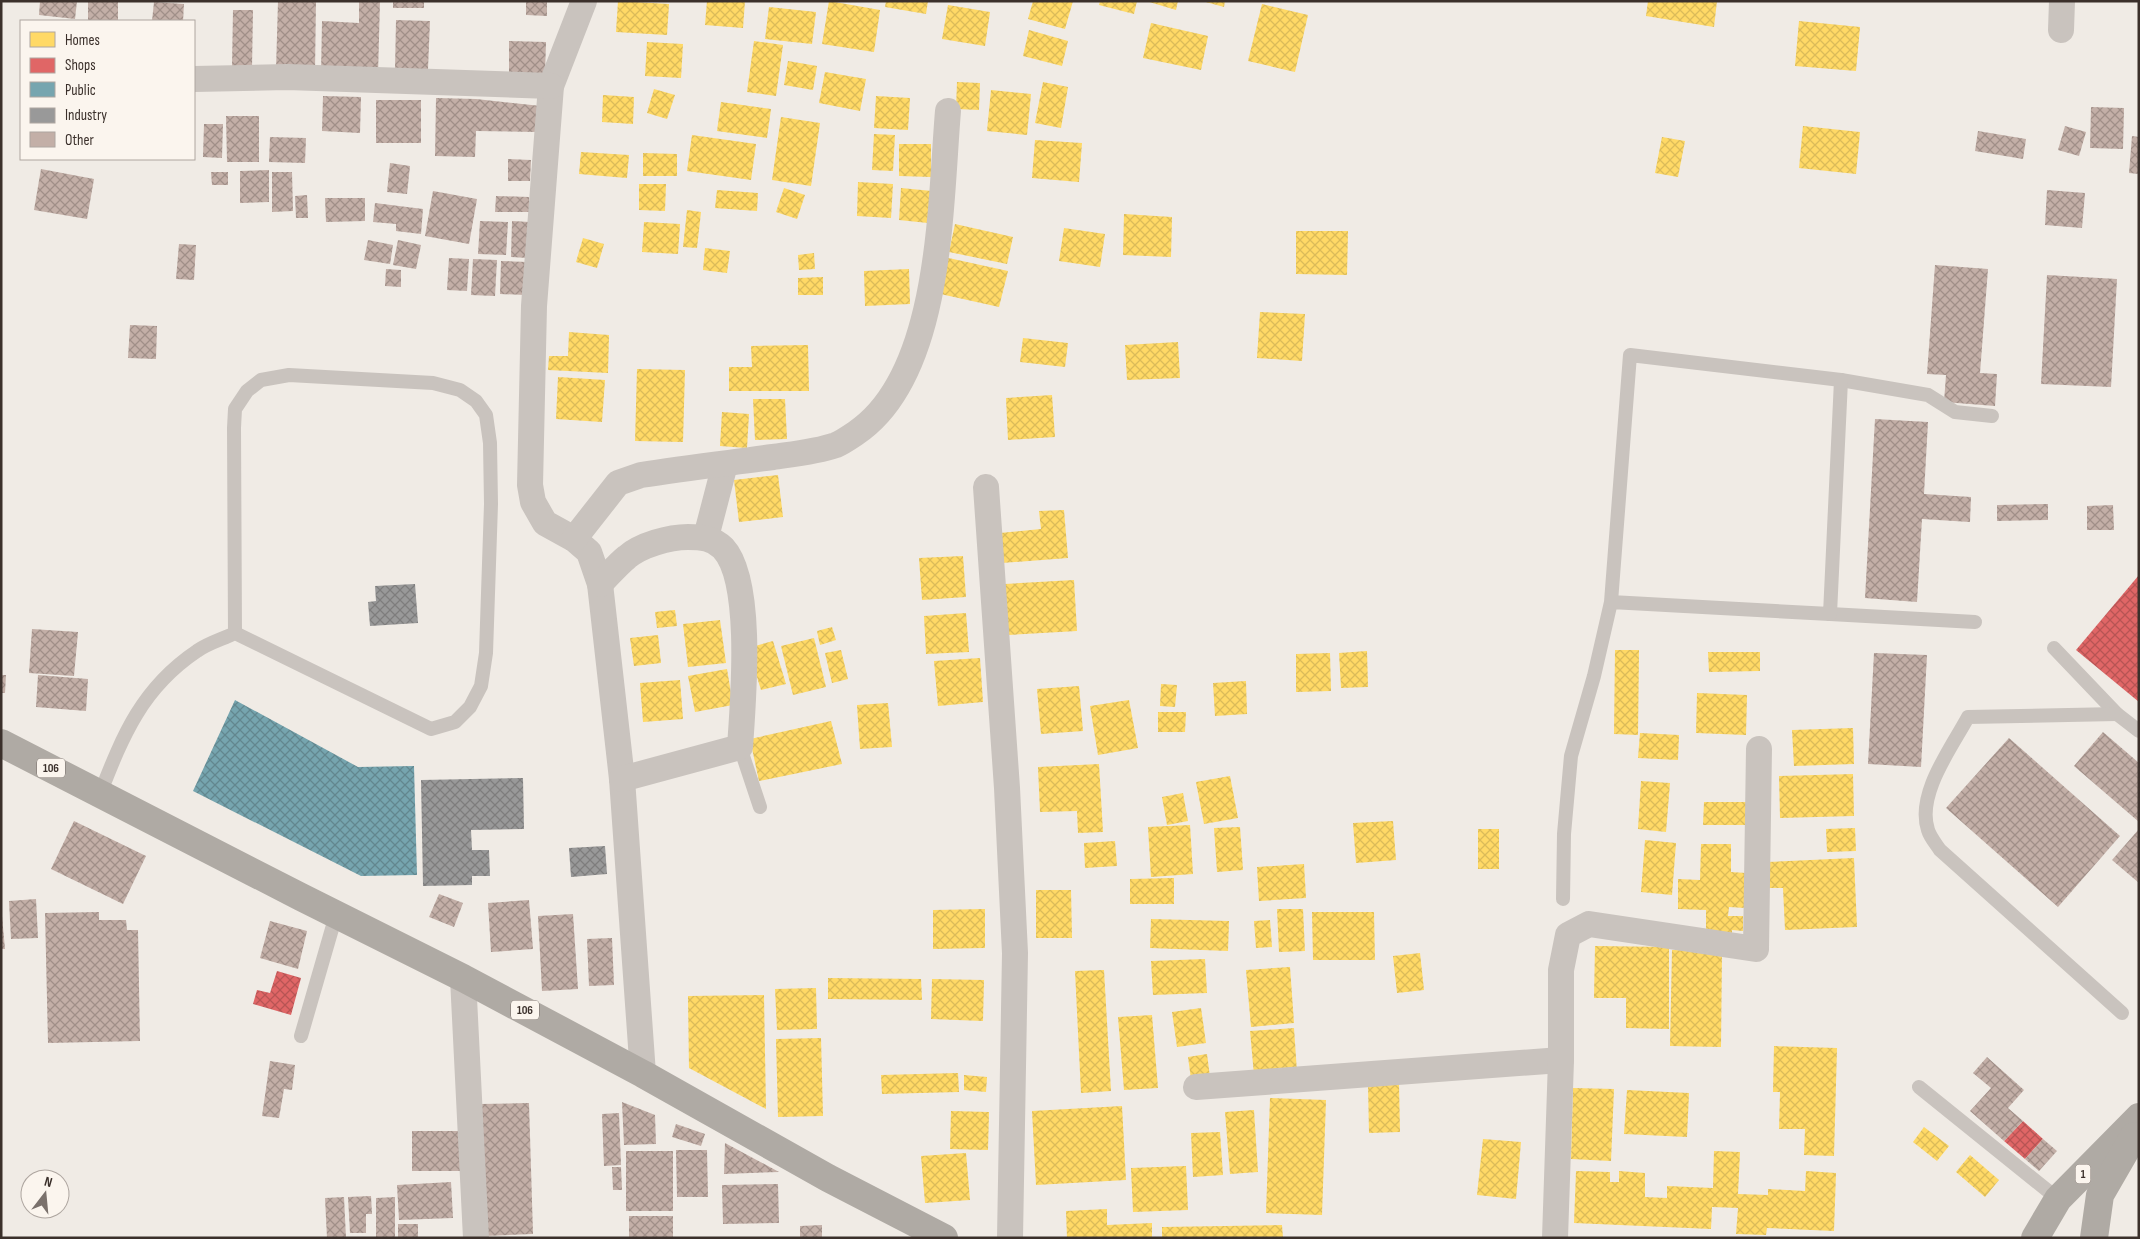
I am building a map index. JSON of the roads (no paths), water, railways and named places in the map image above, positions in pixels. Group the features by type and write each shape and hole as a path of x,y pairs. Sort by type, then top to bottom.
{"highway":[{"name":"106","path":"1,743 463,978 643,1074 828,1178 944,1238"},
{"name":"1","path":"2035,1238 2058,1200 2139,1117"},
{"name":"1","path":"2094,1238 2100,1194 2139,1127"}],"street":[{"path":"584,1 551,86 534,306 530,485 533,502 545,523 574,539 589,552 600,584 622,779 643,1074"},
{"path":"2062,1 2062,30"},
{"path":"195,80 287,77 551,86"},
{"path":"574,539 618,483 641,475 808,452 838,444 872,421 896,391 915,347 928,303 938,239 948,111"},
{"path":"706,537 725,464"},
{"path":"986,487 1007,788 1014,953 1010,1238"},
{"path":"600,584 628,556 650,545 679,537 706,537 722,548 735,568 744,646 740,747 622,779"},
{"path":"1555,1238 1561,1060 1561,970 1568,935 1589,924 1756,949 1759,749"},
{"path":"463,978 476,1238"},
{"path":"1196,1087 1561,1060"}],"lane":[{"path":"1563,899 1564,834 1571,756 1594,676 1611,602 1630,355 1841,380 1928,395 1955,412 1992,416"},
{"path":"289,374 433,382 460,390 476,401 486,416 490,443 491,504 486,653 481,686 470,707 455,722 431,729 235,633 235,409 248,391 261,380 289,374"},
{"path":"1830,614 1841,380"},
{"path":"1611,602 1975,622"},
{"path":"100,794 123,735 142,702 166,677 197,650 235,633"},
{"path":"2054,648 2117,714 2139,731"},
{"path":"2117,714 1968,717 1932,781 1926,806 1928,830 1940,850 2122,1013"},
{"path":"740,747 760,807"},
{"path":"301,1036 336,915"},
{"path":"1919,1087 2058,1200"}]}
